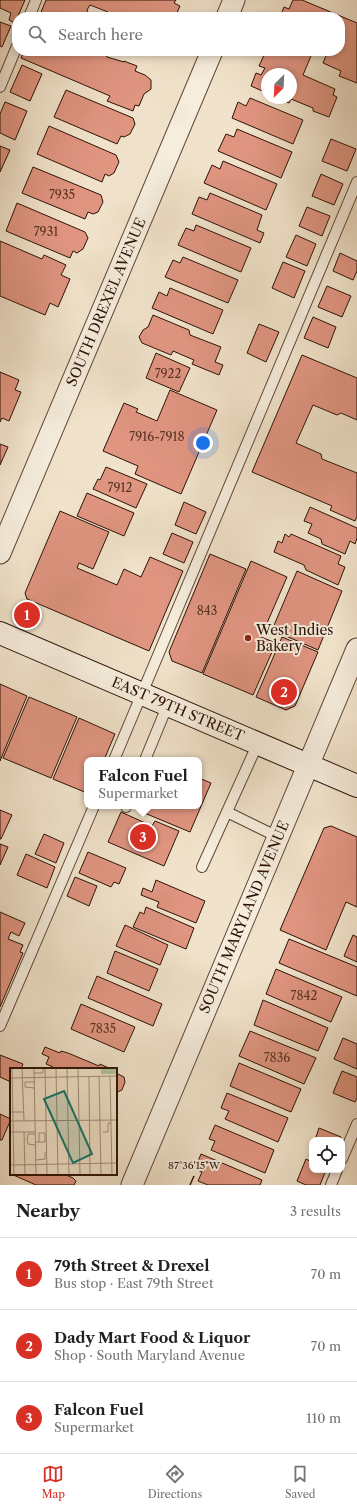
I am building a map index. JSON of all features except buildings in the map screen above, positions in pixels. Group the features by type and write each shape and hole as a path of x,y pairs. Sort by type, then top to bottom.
{"main road":[{"name":"EAST 79TH STREET","path":"0,633 357,786"}],"street":[{"path":"229,12 234,0"},
{"name":"SOUTH DREXEL AVENUE","path":"0,553 210,56"},
{"name":"SOUTH MARYLAND AVENUE","path":"132,1185 357,649"}],"lane":[{"path":"31,12 36,0"},
{"path":"0,87 13,56"},
{"path":"115,757 357,182"},
{"path":"146,757 168,704"},
{"path":"202,867 258,743"},
{"path":"0,1026 93,809"},
{"path":"227,812 278,837"},
{"path":"345,1152 357,1124"},
{"path":"331,1185 336,1173"}],"place":[{"name":"79th Street & Drexel","path":"27,615"},
{"name":"West Indies Bakery","path":"248,638"},
{"name":"Dady Mart Food & Liquor","path":"284,692"},
{"name":"Falcon Fuel","path":"143,837"}]}
